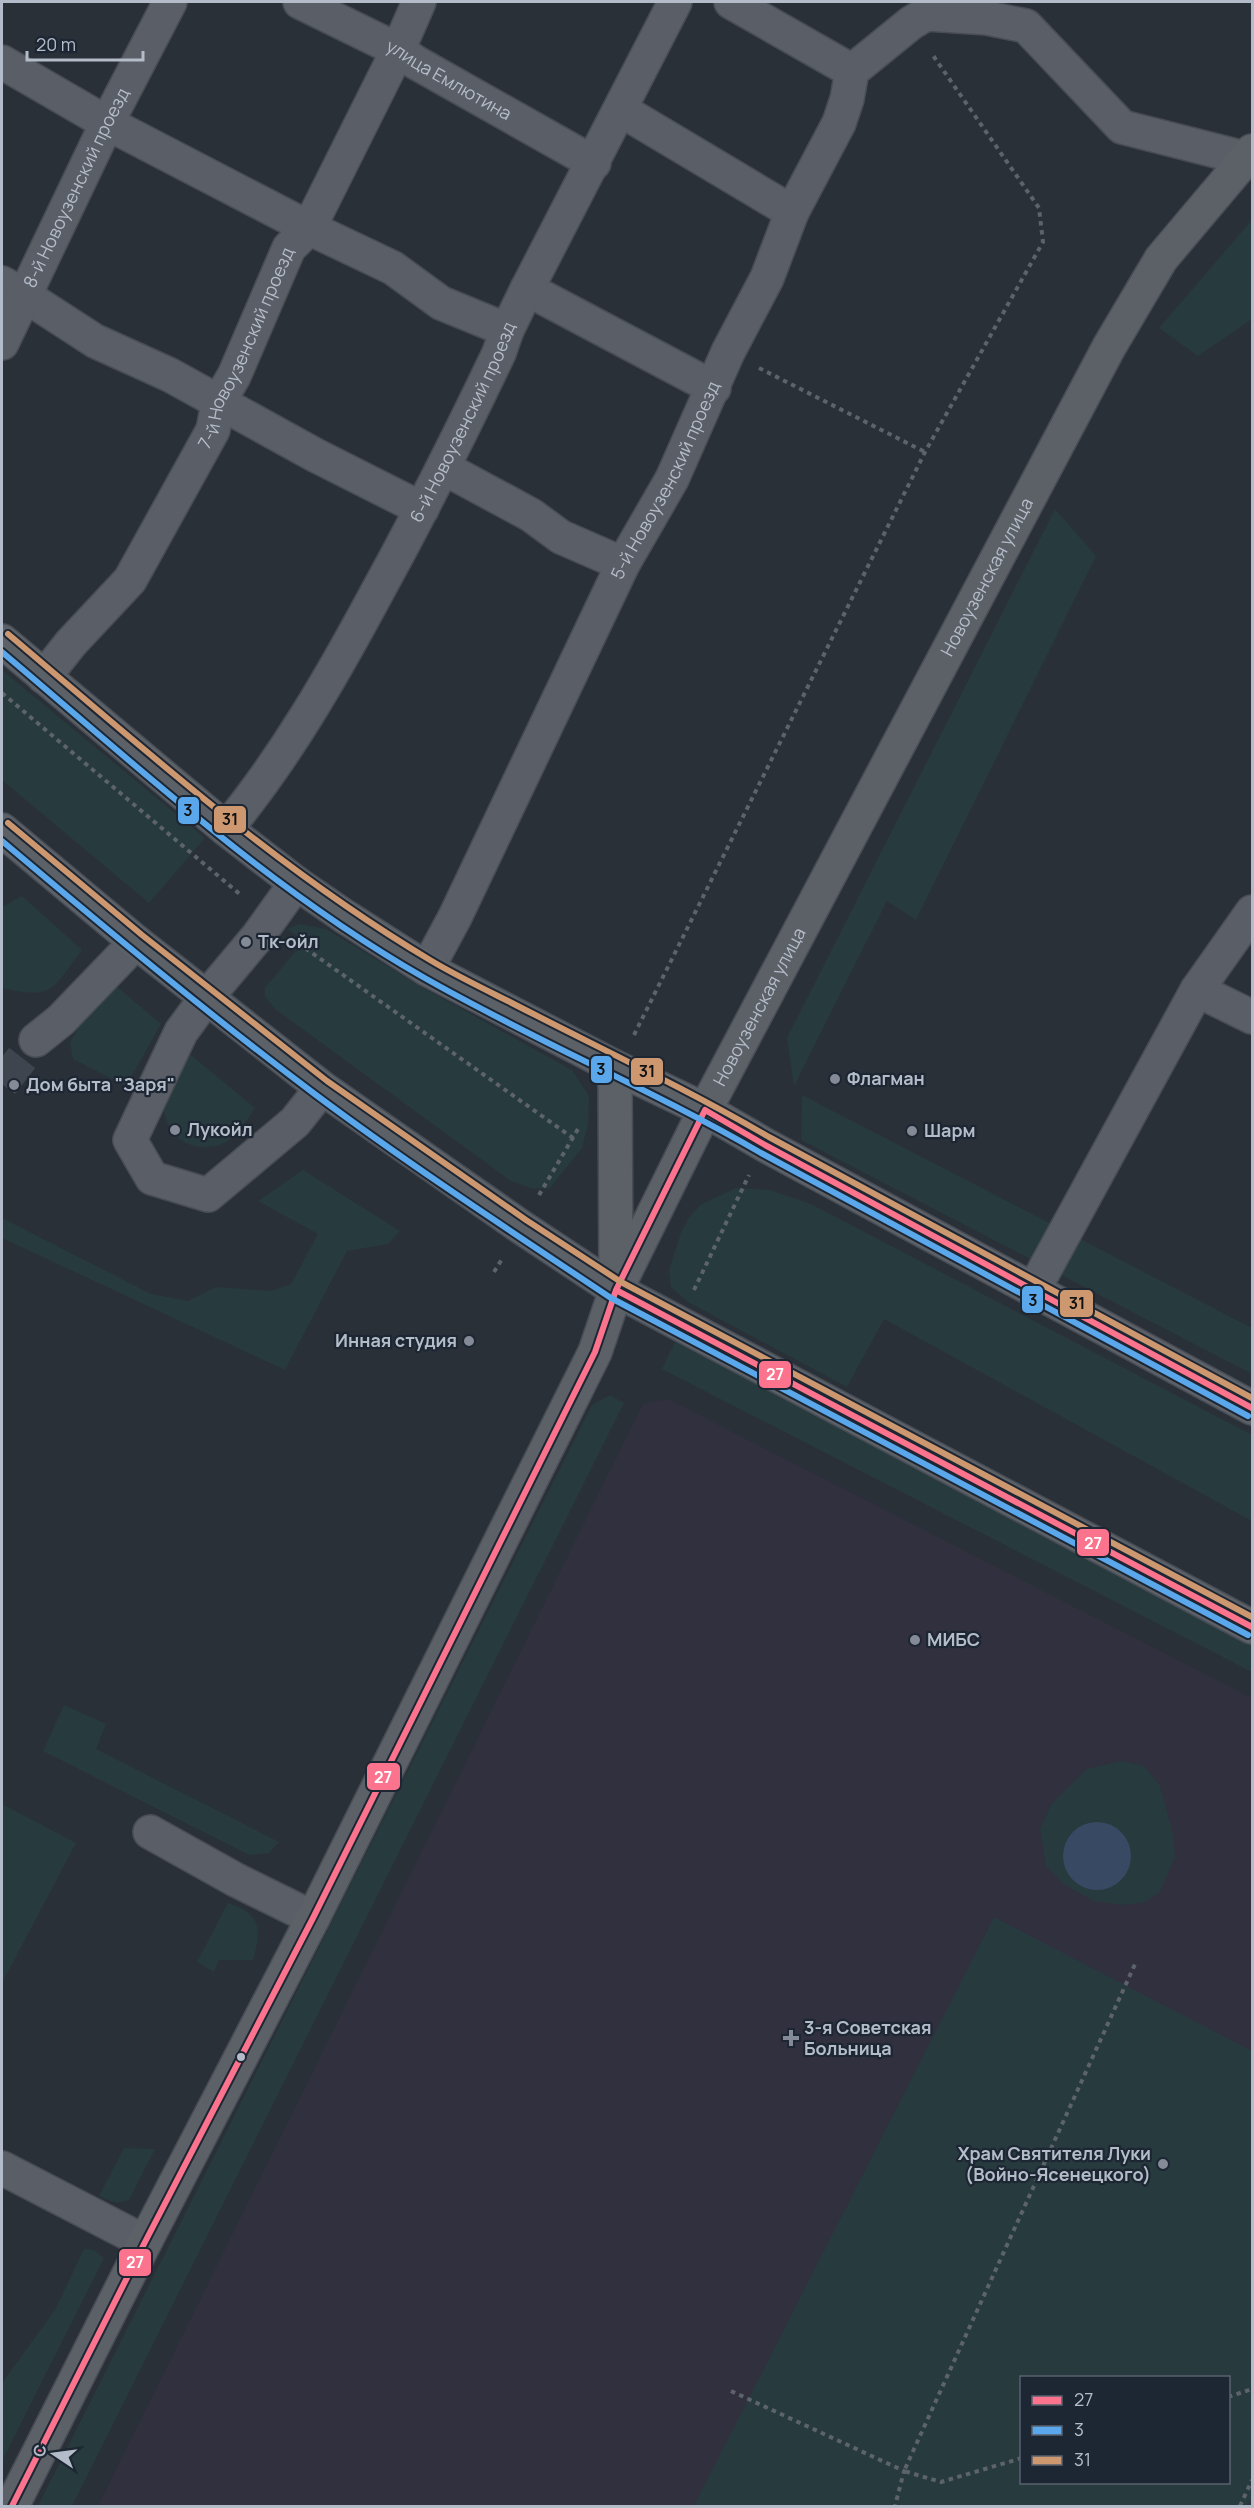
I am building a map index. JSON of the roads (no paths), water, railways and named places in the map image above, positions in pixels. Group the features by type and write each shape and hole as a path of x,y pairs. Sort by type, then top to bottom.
{"main road":[{"name":"Новоузенская улица","path":"12,2506 144,2242 313,1918 595,1352 616,1290 705,1110 1109,347 1161,259 1248,154"},
{"path":"2,641 226,829 296,884 427,969 615,1067 705,1110 765,1145 1252,1408"},
{"path":"2,830 136,942 322,1088 521,1227 616,1290 1252,1627"},
{"path":"615,1067 616,1290"}],"street":[{"name":"8-й Новоузенский проезд","path":"2,343 13,289 107,123 170,2"},
{"name":"улица Емлютина","path":"300,2 398,50 414,62 594,163"},
{"name":"7-й Новоузенский проезд","path":"44,676 71,643 130,580 213,430 218,403 234,376 290,248 309,228 398,50 419,2"},
{"name":"6-й Новоузенский проезд","path":"226,829 248,802 333,673 423,509 499,353 527,288 594,163 675,2"},
{"path":"731,2 852,71 918,13 982,10 1026,26 1122,127 1248,154"},
{"path":"2,62 107,123 309,228 393,268 441,303 507,330"},
{"name":"5-й Новоузенский проезд","path":"427,969 623,564 672,479 728,352 767,278 792,212 839,123 847,99 852,71"},
{"path":"621,110 792,212"},
{"path":"527,288 714,388"},
{"path":"13,289 94,341 170,375 218,403 423,509"},
{"path":"444,468 531,515 561,537 623,564"},
{"path":"296,884 258,936 181,1032 130,1140 152,1178 208,1195 296,1122 322,1088"},
{"path":"1034,1289 1197,990 1252,912"},
{"path":"36,1040 61,1020 136,942"},
{"path":"1197,990 1252,1017"},
{"path":"150,1832 236,1880 313,1918"},
{"path":"2,2168 144,2242"}],"water":[{"path":"1097,1822 1110,1825 1121,1832 1128,1843 1131,1856 1128,1869 1121,1880 1110,1887 1097,1890 1084,1887 1073,1880 1066,1869 1063,1856 1066,1843 1073,1832 1084,1825"}],"tunnel":[{"path":"2,1084 36,1040"}],"place":[{"name":"Тк-ойл","path":"246,942"},
{"name":"Флагман","path":"835,1079"},
{"name":"Дом быта \"Заря\"","path":"14,1085"},
{"name":"Лукойл","path":"175,1130"},
{"name":"Шарм","path":"912,1131"},
{"name":"Инная студия","path":"469,1341"},
{"name":"МИБС","path":"915,1640"},
{"name":"3-я Советская Больница","path":"791,2038"},
{"name":"Храм Cвятителя Луки (Войно-Ясенецкого)","path":"1163,2164"}]}
